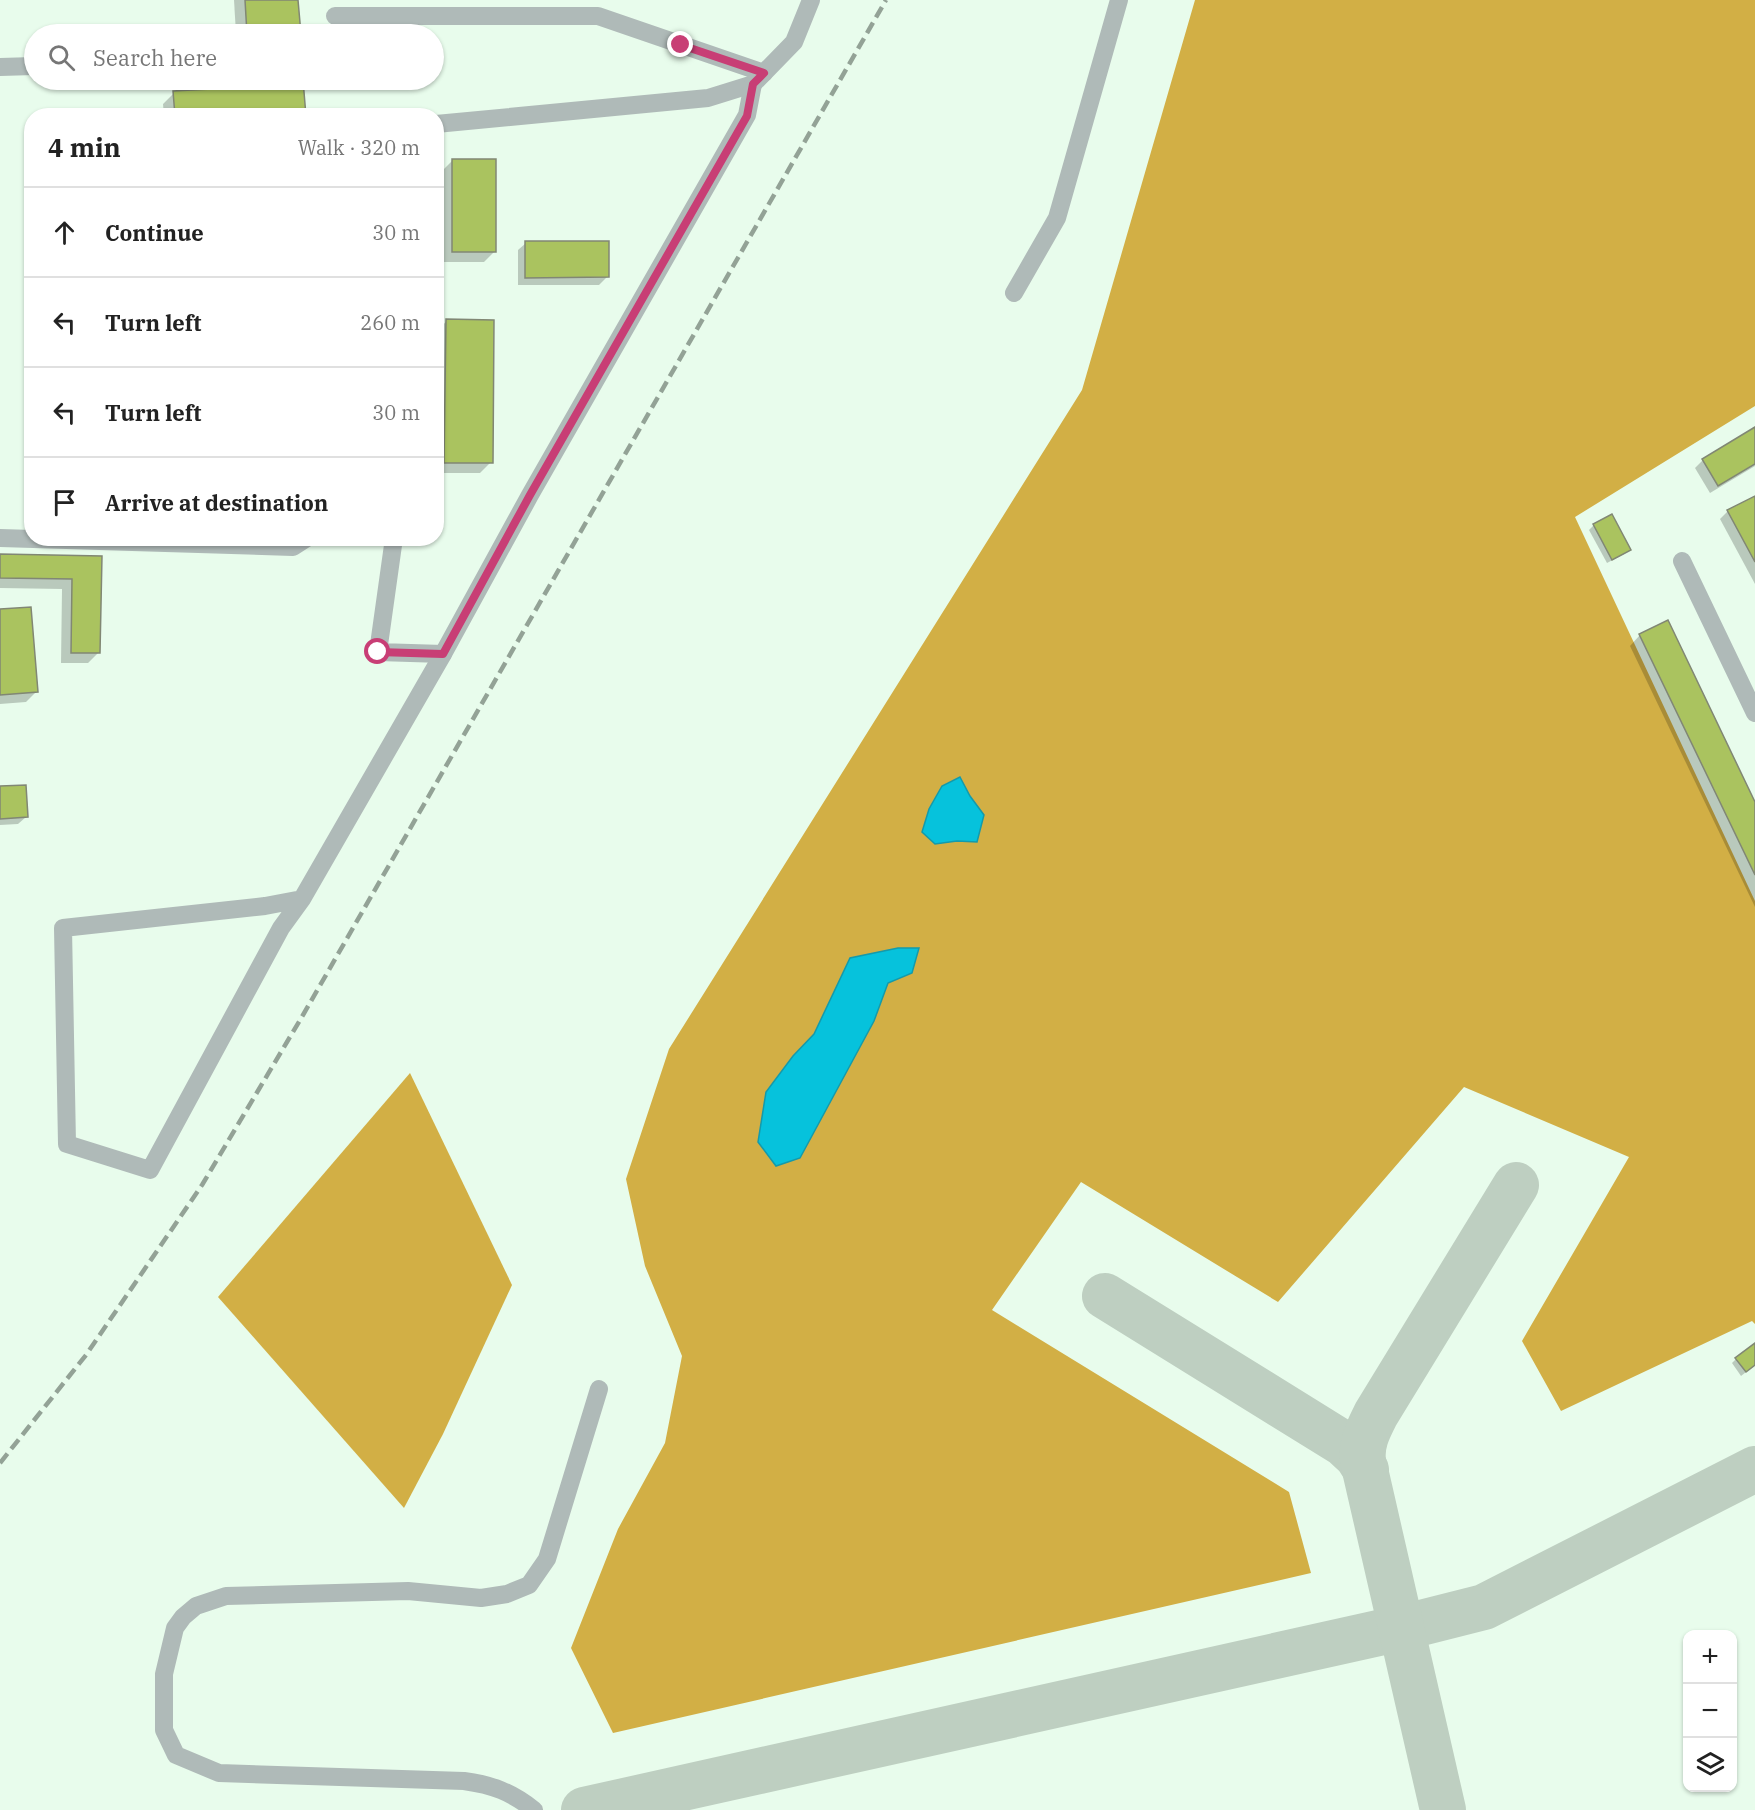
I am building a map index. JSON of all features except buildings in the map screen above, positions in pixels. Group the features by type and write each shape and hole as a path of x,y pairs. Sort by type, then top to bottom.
{"street":[{"path":"444,123 708,98 758,78 794,42 811,0"},
{"path":"1014,293 1057,218 1119,0"},
{"path":"334,16 598,16 758,78"},
{"path":"0,68 24,67"},
{"path":"302,899 265,906 63,928 67,1144 150,1170 281,928 302,899 443,654 530,495 747,116 758,78"},
{"path":"0,538 24,539"},
{"path":"260,546 295,546"},
{"path":"393,546 378,652 443,654"},
{"path":"1682,561 1755,713"},
{"path":"534,1810 519,1798 489,1785 464,1781 219,1773 176,1755 164,1730 164,1674 175,1628 183,1617 196,1606 226,1596 408,1592 481,1598 507,1594 529,1585 547,1559 600,1389"}],"shaded area":[{"path":"1195,0 1755,0 1755,406 1575,517 1755,901 1755,1324 1752,1321 1561,1411 1522,1341 1629,1157 1464,1087 1278,1302 1081,1182 992,1310 1289,1492 1311,1573 613,1733 571,1648 618,1529 665,1443 682,1356 645,1266 626,1179 669,1049 1082,390"},
{"path":"410,1073 512,1285 443,1434 404,1508 218,1297"}],"water":[{"path":"960,777 984,815 977,842 957,841 935,844 922,832 929,809 942,786"},
{"path":"898,948 919,948 912,973 888,983 874,1021 800,1158 776,1166 758,1142 766,1092 793,1056 814,1034 850,958"}],"taxiway":[{"path":"1443,1810 1363,1461 1363,1448 1376,1414 1516,1185"},
{"path":"1105,1296 1344,1444 1357,1456 1366,1470"},
{"path":"584,1810 1401,1628 1484,1607 1755,1469"}],"railway":[{"path":"0,1463 86,1355 202,1185 303,1015 886,0"}],"route":[{"path":"378,652 443,654 530,495 747,116 753,84 764,73 681,45"}]}
